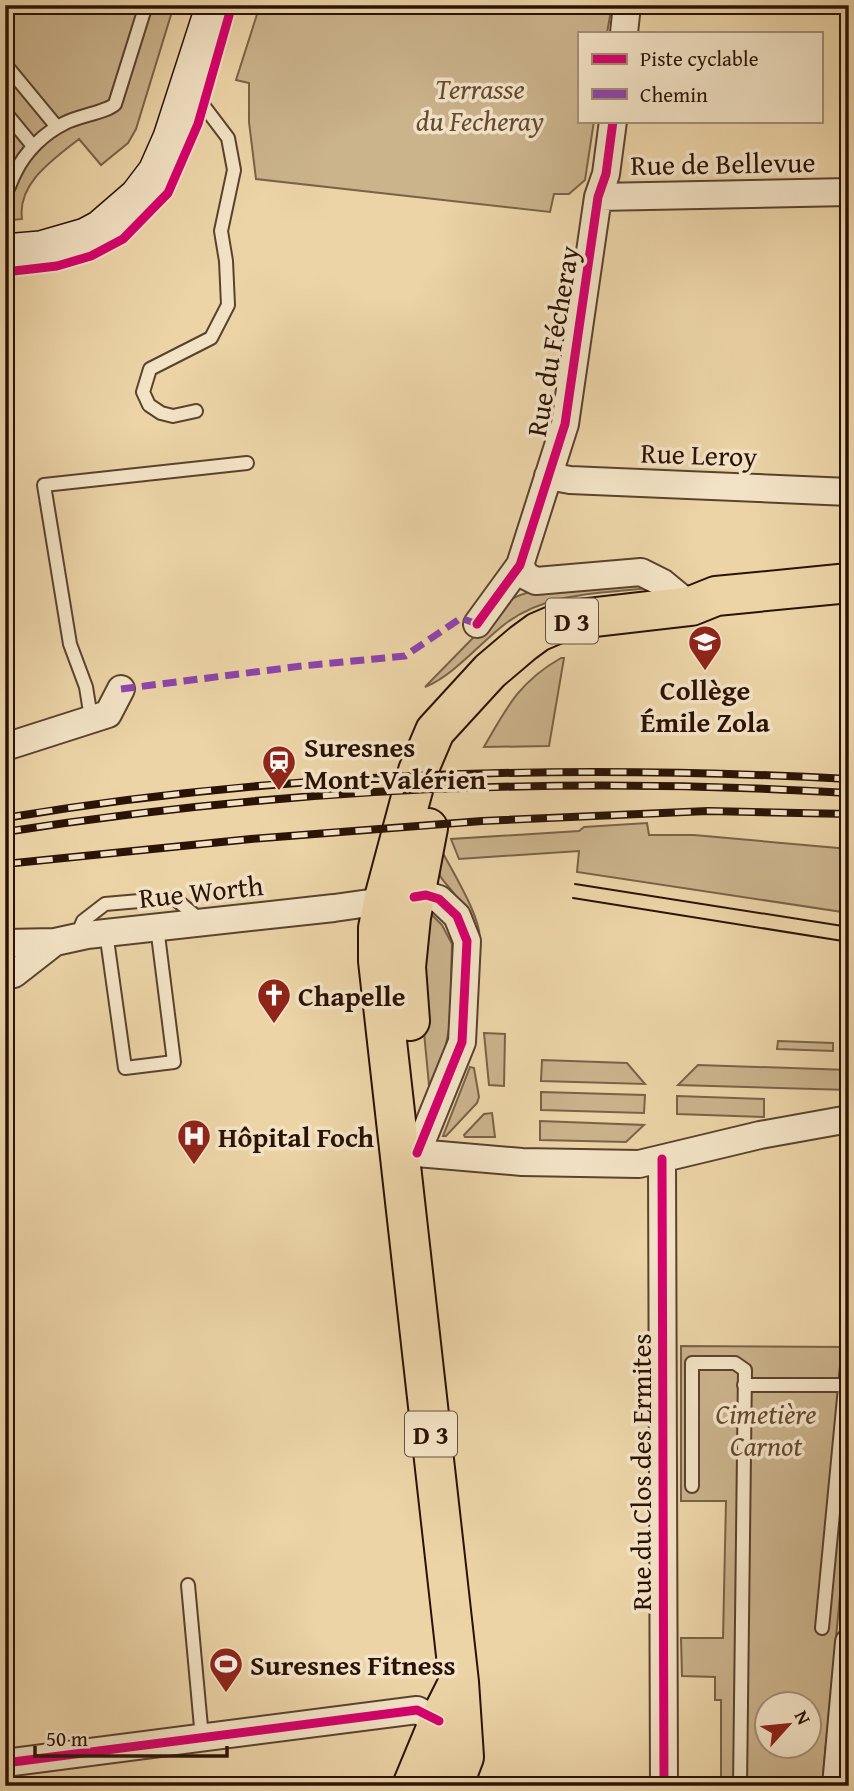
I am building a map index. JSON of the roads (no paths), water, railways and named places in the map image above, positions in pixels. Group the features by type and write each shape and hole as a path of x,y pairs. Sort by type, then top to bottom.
{"main road":[{"name":"D 3","path":"460,1776 459,1682 410,1170 406,967 398,899 418,771 435,731 475,687 538,632 559,623 691,606 716,596 849,583"},
{"name":"D 3","path":"691,606 718,612 849,603"},
{"name":"D 3","path":"398,899 378,929 378,961 395,1108 410,1170"},
{"path":"412,1786 439,1721 459,1682"}],"street":[{"path":"5,253 41,250 66,244 101,229 138,197 157,172 172,138 215,5"},
{"path":"624,32 627,5"},
{"name":"Rue du Fécheray","path":"477,624 520,565 565,424 598,197 606,174 613,122"},
{"name":"Rue de Bellevue","path":"598,197 849,192"},
{"name":"Rue Leroy","path":"548,476 570,480 849,492"},
{"path":"520,565 526,576 536,581 641,572 663,583 691,606"},
{"path":"5,747 108,714 121,689"},
{"path":"398,899 426,895 439,899 457,916 467,941 462,1042 410,1170 523,1162 639,1164 760,1135 849,1119"},
{"name":"Rue Worth","path":"5,975 15,974 66,940 106,932 398,899"},
{"path":"5,943 66,940"},
{"name":"Rue du Clos des Ermites","path":"662,1159 664,1786"},
{"path":"836,1786 849,1642"},
{"path":"5,1763 417,1710 439,1721"}],"lane":[{"path":"5,193 33,146 57,127 82,115 110,109 115,104 146,5"},
{"path":"5,64 57,127"},
{"path":"186,94 203,105 228,138 234,170 221,231 226,261 228,305 211,338 150,369 144,392 149,405 161,413 173,416 196,411"},
{"path":"5,112 33,146"},
{"path":"91,718 86,687 70,644 44,485 247,463"},
{"path":"66,940 83,921 104,904 174,898 203,923"},
{"path":"106,932 125,1068 174,1062 156,927"},
{"path":"822,1628 848,1356"},
{"path":"692,1486 692,1363 735,1363 745,1370 740,1786"},
{"path":"744,1385 845,1385"},
{"path":"188,1585 202,1738"}],"tram line":[{"path":"575,884 849,927"},
{"path":"573,898 849,942"}],"railway":[{"path":"5,818 215,790 426,775 638,772 849,779"},
{"path":"5,832 215,805 426,790 638,786 849,793"},
{"path":"5,864 251,839 482,821 708,811 849,814"}],"place":[{"name":"Collège Émile Zola","path":"705,672"},
{"name":"Suresnes Mont-Valérien","path":"279,792"},
{"name":"Chapelle","path":"274,1025"},
{"name":"Hôpital Foch","path":"194,1166"},
{"name":"Suresnes Fitness","path":"226,1694"}],"park label":[{"name":"Terrasse du Fecheray","path":"480,104"},
{"name":"Cimetière Carnot","path":"766,1429"}]}
